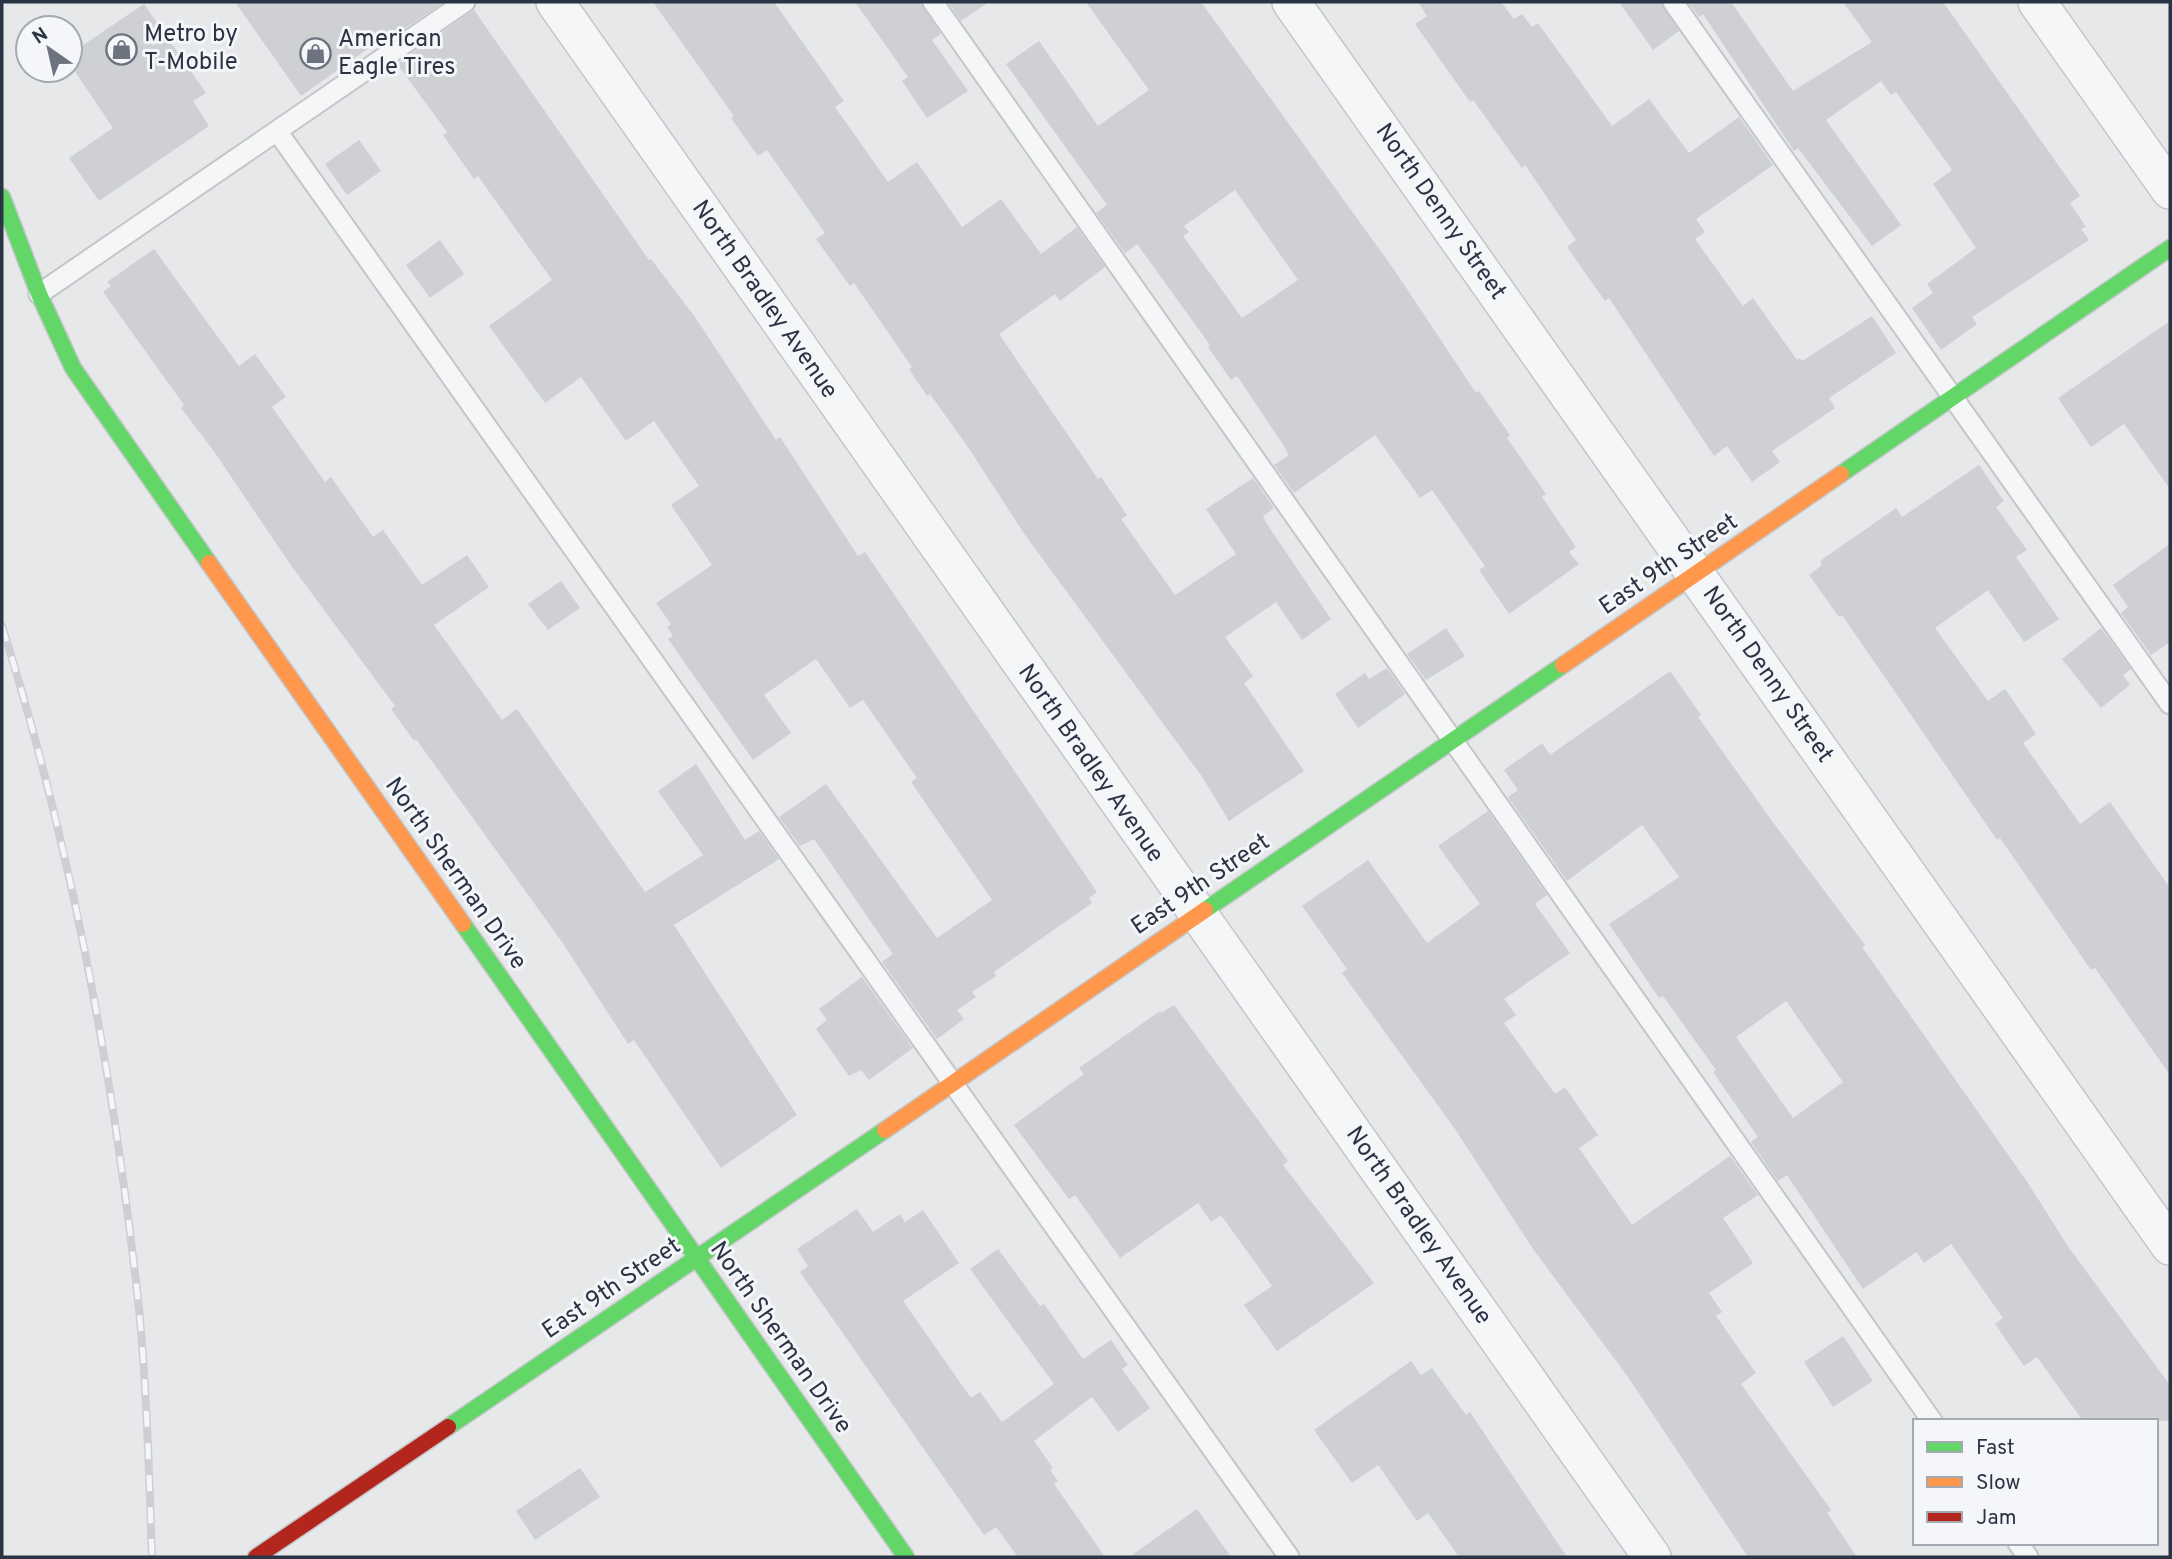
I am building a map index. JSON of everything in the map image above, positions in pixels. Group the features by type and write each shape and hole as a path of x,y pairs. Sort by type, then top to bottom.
{"street":[{"name":"North Bradley Avenue","path":"555,2 1652,1557"},
{"name":"North Denny Street","path":"1291,2 2170,1246"},
{"path":"2037,2 2170,190"},
{"name":"North Sherman Drive","path":"2,197 38,294 74,368 906,1557"},
{"name":"East 9th Street","path":"256,1557 697,1259 2170,248"}],"lane":[{"path":"38,294 465,2"},
{"path":"933,2 1931,1419"},
{"path":"1673,2 2170,704"},
{"path":"277,131 1289,1557"}],"building":[{"name":"American Eagle Tires","path":"235,2 444,2 382,44 380,40 301,96"},
{"path":"653,2 774,2 844,101 835,107 888,182 917,162 962,227 1001,199 1041,254 1077,227 1105,267 1060,301 1055,294 999,334 1098,479 1101,477 1127,515 1121,519 1175,595 1236,554 1206,509 1253,478 1274,508 1263,516 1267,524 1331,619 1302,640 1276,602 1225,637 1253,676 1244,683 1304,771 1229,821 1203,778 1023,532 970,450 930,394 927,396 909,369 912,367 854,283 850,286 816,239 825,233 767,150 758,156 731,118 734,116"},
{"path":"855,2 921,2 941,34 932,40 968,91 927,118 902,81 908,77"},
{"path":"948,2 989,2 961,21"},
{"path":"1086,2 1201,2 1395,271 1476,393 1479,391 1510,435 1507,438 1546,494 1542,497 1576,547 1569,552 1579,564 1509,614 1479,570 1485,566 1432,490 1420,498 1375,435 1294,493 1274,465 1289,455 1282,443 1237,376 1231,380 1208,347 1210,345 1137,244 1125,253 1096,213 1107,205 1006,64 1039,41 1098,126 1149,90","holes":["1235,190 1298,280 1242,318 1183,236 1189,232 1184,226"]},
{"path":"1418,2 1501,2 1514,19 1522,14 1532,27 1538,23 1612,126 1649,99 1689,153 1739,117 1773,165 1696,219 1705,232 1695,239 1743,306 1753,298 1797,360 1800,358 1802,361 1872,316 1896,353 1829,398 1835,408 1772,451 1780,462 1752,482 1727,446 1714,456 1609,298 1605,301 1567,247 1576,240 1525,165 1522,168 1473,100 1470,102 1415,24 1427,16"},
{"path":"1619,2 1661,2 1679,31 1653,50"},
{"path":"1688,2 1731,2 1793,91 1872,42 1843,2 1943,2 2080,196 2070,203 2086,227 2081,229 2089,240 1972,317 1977,324 1941,350 1912,308 1933,293 1927,284 1976,248 1933,184 1952,170 1896,92 1891,95 1881,81 1826,120 1901,225 1872,246 1798,148 1794,151 1703,14 1699,17"},
{"path":"144,4 206,93 193,101 209,126 99,201 69,158 113,128 83,84 84,45"},
{"path":"474,10 649,260 651,259 695,317 776,440 780,437 858,556 865,552 1097,892 1089,898 1092,903 994,972 996,976 972,992 976,997 957,1010 964,1019 937,1039 882,962 893,954 814,839 800,846 779,817 826,784 937,938 992,900 911,782 917,778 863,700 850,708 816,659 764,695 791,733 753,760 668,639 673,636 667,627 671,624 656,603 712,565 671,505 699,486 654,421 626,441 581,377 545,403 489,326 552,280 478,176 474,179 443,135 447,132 397,64"},
{"path":"359,140 381,171 347,195 325,164"},
{"path":"440,240 464,274 430,298 406,265"},
{"path":"154,249 239,366 255,354 286,397 272,407 325,482 331,477 373,537 383,530 422,585 467,555 489,587 434,625 502,720 517,709 645,892 703,855 658,791 696,764 745,840 759,831 779,859 674,925 797,1115 721,1168 634,1040 628,1044 562,942 416,739 414,741 391,709 395,706 290,564 213,450 181,408 184,405 103,292 111,286 107,282"},
{"path":"2170,321 2170,489 2124,424 2091,447 2058,398"},
{"path":"1979,465 2004,501 1996,507 2027,550 2016,557 2059,619 2024,642 1988,590 1935,628 1988,701 2005,689 2036,734 2023,743 2080,824 2110,802 2170,888 2170,1075 2095,968 2091,970 2000,838 1997,840 1842,615 1839,617 1809,575 1822,565 1820,561 1896,508 1902,517"},
{"path":"2170,544 2170,642 2151,655 2121,613 2128,607 2113,585"},
{"path":"561,581 580,608 548,630 528,604"},
{"path":"1446,628 1465,656 1426,680 1407,654"},
{"path":"2101,628 2131,669 2123,675 2130,685 2101,708 2062,659"},
{"path":"1387,668 1405,694 1358,728 1335,694 1365,673 1369,679"},
{"path":"1670,671 1701,715 1698,717 1772,821 1865,945 1862,947 2028,1183 2069,1248 2170,1385 2170,1421 2082,1419 2037,1357 2024,1366 1995,1324 2003,1318 1951,1244 1924,1263 1916,1252 1863,1289 1787,1175 1778,1181 1751,1142 1758,1137 1713,1072 1716,1070 1663,996 1659,998 1609,924 1679,877 1642,825 1567,881 1508,797 1518,790 1504,770 1542,743 1550,755","holes":["1786,1001 1843,1082 1793,1118 1736,1037"]},
{"path":"1488,811 1547,895 1535,904 1570,953 1504,999 1516,1015 1504,1023 1555,1094 1565,1087 1598,1135 1579,1148 1632,1225 1730,1156 1758,1195 1723,1218 1753,1263 1709,1293 1722,1312 1716,1316 1756,1373 1741,1384 1831,1510 1827,1513 1857,1557 1748,1557 1628,1377 1533,1249 1455,1129 1342,973 1347,969 1302,906 1368,860 1427,943 1480,904 1438,846"},
{"path":"862,977 913,1048 869,1080 861,1070 849,1076 816,1029 827,1020 819,1009"},
{"path":"1174,1005 1288,1161 1283,1165 1374,1283 1277,1351 1244,1305 1272,1286 1221,1215 1211,1222 1198,1203 1120,1258 1075,1195 1069,1199 1014,1125 1084,1074 1079,1068 1160,1011 1161,1013"},
{"path":"857,1209 873,1232 900,1214 905,1222 923,1210 959,1263 903,1301 971,1398 980,1392 1002,1422 1054,1384 970,1269 998,1249 1040,1306 1044,1304 1083,1359 1111,1340 1128,1365 1122,1369 1150,1408 1118,1432 1092,1397 1034,1441 1053,1468 1050,1470 1058,1481 1054,1484 1105,1557 1018,1557 996,1527 984,1535 800,1272 808,1266 797,1249"},
{"path":"1843,1336 1873,1381 1833,1407 1804,1362"},
{"path":"1411,1361 1421,1375 1432,1368 1466,1415 1470,1412 1567,1557 1459,1557 1428,1513 1417,1521 1378,1465 1352,1483 1314,1430"},
{"path":"580,1468 600,1497 535,1540 516,1511"},
{"path":"1197,1509 1231,1557 1129,1557"}],"railway":[{"path":"2,626 27,710 70,878 103,1049 139,1309 146,1402 152,1557"}],"traffic: fast":[{"path":"2,197 39,294 73,368 209,563"},
{"path":"1841,474 2170,248"},
{"path":"1205,910 1563,665"},
{"path":"463,924 906,1557"},
{"path":"448,1427 885,1130"}],"traffic: slow":[{"path":"1563,665 1841,474"},
{"path":"209,563 463,924"},
{"path":"885,1130 1205,910"}],"traffic: jam":[{"path":"256,1557 448,1427"}],"place":[{"name":"Metro by T-Mobile","path":"121,49"},
{"name":"American Eagle Tires","path":"315,54"}]}
